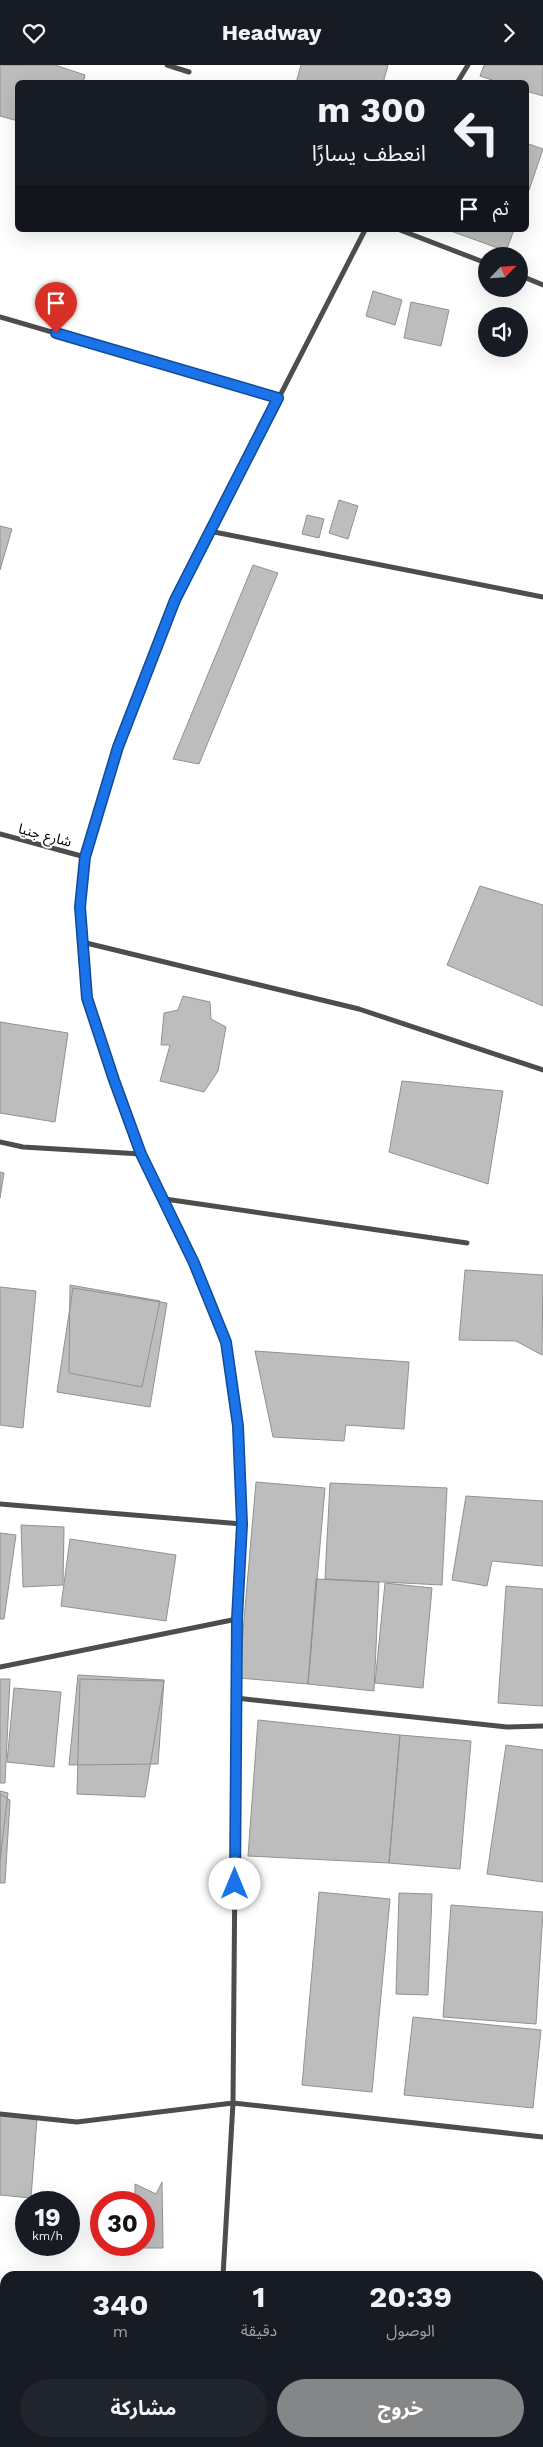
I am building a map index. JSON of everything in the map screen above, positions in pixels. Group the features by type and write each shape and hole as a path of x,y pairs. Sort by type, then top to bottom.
{"street":[{"path":"167,65 189,72"},
{"path":"459,80 468,65"},
{"path":"223,2271 233,2103 237,1619 242,1524 238,1426 226,1342 194,1263 165,1199 141,1154 87,998 80,907 85,857 122,738 175,600 364,232"},
{"path":"405,232 478,260"},
{"path":"528,279 543,285"},
{"path":"0,317 278,398"},
{"path":"210,531 543,597"},
{"name":"شارع جنيا","path":"0,834 85,857"},
{"path":"82,942 359,1009 543,1070"},
{"path":"0,1142 24,1147 141,1154"},
{"path":"165,1199 467,1243"},
{"path":"0,1504 242,1524"},
{"path":"0,1667 237,1619"},
{"path":"236,1698 508,1727 543,1726"},
{"path":"0,2114 77,2122 233,2103 543,2137"}],"building":[{"path":"0,65 55,65 85,75 84,80 15,80 15,120 0,116"},
{"path":"301,65 388,65 384,80 297,80"},
{"path":"484,65 543,65 543,96 529,92 529,80 492,80 480,76"},
{"path":"529,144 543,149 529,190"},
{"path":"454,232 513,232 508,247 495,247"},
{"path":"373,291 402,300 395,325 366,316"},
{"path":"411,302 449,310 441,346 404,338"},
{"path":"339,500 358,506 348,539 329,533"},
{"path":"307,515 324,519 319,538 302,534"},
{"path":"0,526 12,529 0,570"},
{"path":"253,565 278,573 199,764 173,759"},
{"path":"480,886 543,905 543,1006 447,965"},
{"path":"183,996 210,1002 211,1019 226,1027 218,1071 204,1092 160,1081 170,1045 161,1045 164,1013 178,1010"},
{"path":"0,1022 68,1033 55,1122 0,1113"},
{"path":"402,1081 503,1091 488,1184 389,1152"},
{"path":"0,1172 4,1173 0,1198"},
{"path":"465,1270 543,1275 542,1355 516,1341 459,1340"},
{"path":"70,1285 160,1301 142,1387 69,1373"},
{"path":"0,1287 36,1291 23,1428 0,1425"},
{"path":"73,1288 167,1303 150,1407 57,1392"},
{"path":"255,1351 409,1362 404,1429 346,1425 344,1441 273,1437"},
{"path":"256,1482 325,1488 308,1684 239,1678"},
{"path":"330,1483 447,1488 442,1585 325,1579"},
{"path":"466,1496 543,1501 543,1566 492,1561 487,1586 452,1580"},
{"path":"21,1525 64,1527 63,1585 23,1587"},
{"path":"0,1533 16,1535 4,1619 0,1619"},
{"path":"70,1539 176,1555 166,1621 61,1606"},
{"path":"316,1579 379,1582 374,1691 308,1684"},
{"path":"385,1583 432,1588 423,1688 375,1683"},
{"path":"506,1586 543,1589 543,1706 498,1703"},
{"path":"78,1675 164,1680 158,1764 69,1765"},
{"path":"0,1679 10,1679 5,1783 0,1783"},
{"path":"80,1679 164,1681 145,1797 77,1794"},
{"path":"14,1688 61,1692 54,1767 7,1762"},
{"path":"258,1720 400,1735 389,1863 248,1856"},
{"path":"400,1735 471,1741 460,1869 389,1863"},
{"path":"506,1745 543,1750 543,1882 487,1874"},
{"path":"0,1791 8,1793 0,1861"},
{"path":"0,1794 10,1800 5,1883 0,1883"},
{"path":"319,1892 390,1899 372,2092 302,2085"},
{"path":"399,1893 432,1894 428,1995 396,1994"},
{"path":"451,1905 543,1912 536,2024 443,2017"},
{"path":"413,2017 541,2030 533,2108 404,2095"},
{"path":"0,2115 37,2119 32,2191 15,2191 15,2196 0,2195"},
{"path":"162,2182 163,2248 155,2248 156,2194"},
{"path":"135,2184 150,2191 135,2191"}],"route":[{"path":"56,333 278,398 175,600 118,747 85,857 80,907 87,998 114,1080 141,1154 165,1199 194,1263 226,1342 238,1426 242,1524 237,1619 235,1884"}]}
